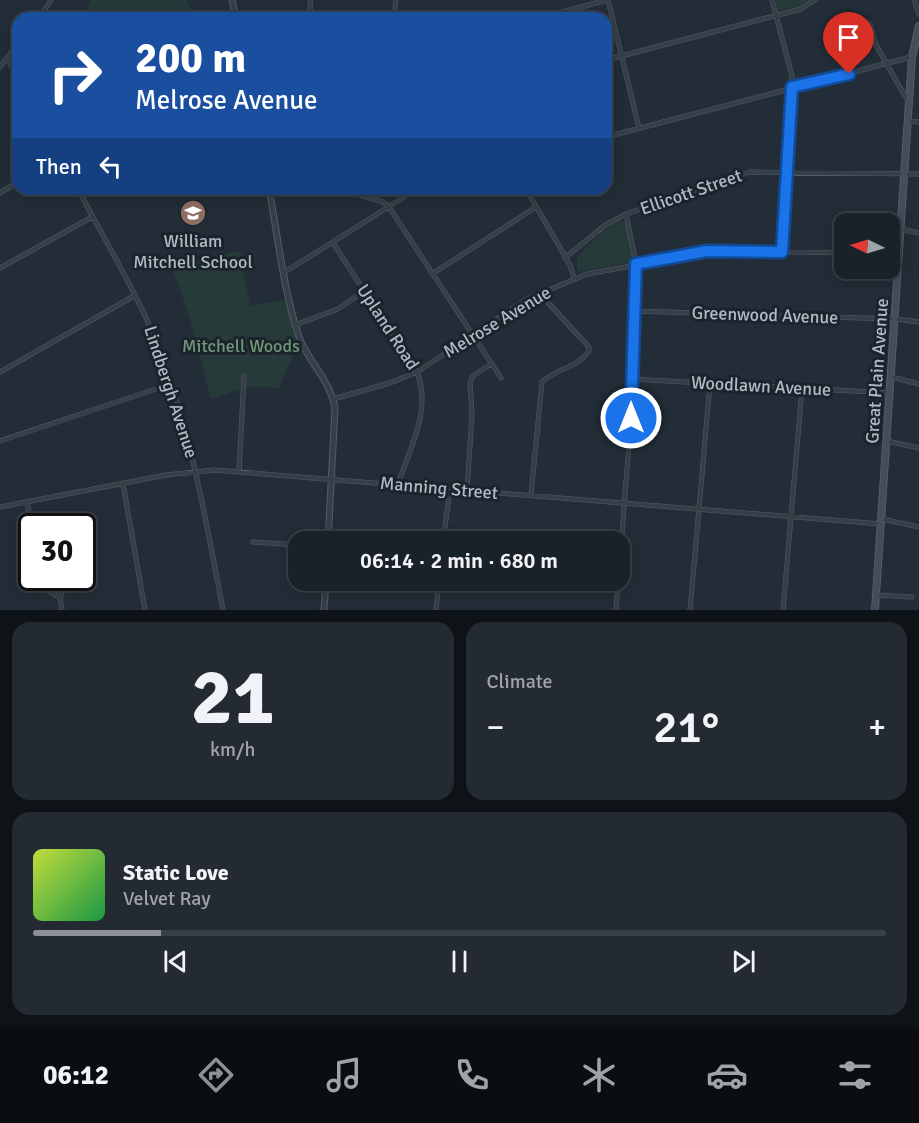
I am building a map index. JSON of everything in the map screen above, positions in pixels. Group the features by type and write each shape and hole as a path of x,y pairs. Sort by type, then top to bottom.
{"main road":[{"name":"Great Plain Avenue","path":"900,255 912,57 919,26"},
{"name":"Great Plain Avenue","path":"875,610 898,279"}],"street":[{"path":"562,12 607,0"},
{"path":"772,0 792,76 782,252"},
{"path":"612,58 808,6 815,0"},
{"path":"914,0 919,14"},
{"path":"612,19 639,128"},
{"path":"870,24 876,45 909,104"},
{"path":"0,67 12,52"},
{"path":"612,135 912,57"},
{"path":"7,59 12,67"},
{"path":"911,72 919,72"},
{"path":"908,121 919,122"},
{"name":"Ellicott Street","path":"565,258 604,226 626,214 750,172 919,174"},
{"name":"Lindbergh Avenue","path":"81,195 146,318 171,384 196,470 223,610"},
{"path":"270,195 296,325 304,348 326,382 333,399 335,415 329,531"},
{"path":"360,195 383,202 389,207 501,378"},
{"path":"285,272 408,195"},
{"path":"529,195 574,278"},
{"path":"432,274 536,207"},
{"path":"622,531 631,418 636,264 626,214"},
{"path":"0,268 92,217"},
{"path":"901,229 919,233"},
{"name":"Upland Road","path":"333,243 417,372 423,386 422,412 398,484"},
{"name":"Melrose Avenue","path":"333,399 390,383 417,372 539,293 574,278 707,251 834,254"},
{"path":"296,325 338,309 364,290"},
{"path":"531,495 542,382 555,371 574,365 589,351 589,347 539,293"},
{"path":"0,372 134,296"},
{"name":"Greenwood Avenue","path":"633,311 896,318 919,322"},
{"path":"467,490 472,415 470,382 491,364"},
{"path":"239,471 244,376"},
{"path":"892,377 919,384"},
{"name":"Woodlawn Avenue","path":"631,379 891,393"},
{"path":"0,441 171,384"},
{"path":"690,610 710,384"},
{"path":"783,610 802,389"},
{"path":"887,441 919,448"},
{"name":"Manning Street","path":"0,507 196,470 239,471 699,509 882,521 919,526"},
{"path":"123,484 145,610"},
{"path":"445,531 450,488"},
{"path":"27,502 29,513"},
{"path":"253,542 288,544"},
{"path":"46,591 60,598"},
{"path":"62,610 60,598 63,591"},
{"path":"324,610 325,591"},
{"path":"436,610 438,591"},
{"path":"616,610 617,591"},
{"path":"876,595 912,597"}],"green space":[{"path":"90,0 187,0 192,12 87,12"},
{"path":"776,0 812,0 801,6 778,11"},
{"path":"622,221 626,223 632,260 629,263 577,272 577,257 604,230"},
{"name":"Mitchell Woods","path":"240,251 250,306 285,300 297,344 279,389 253,387 211,399 190,319 171,264"}],"place":[{"name":"William Mitchell School","path":"193,213"}],"route":[{"path":"631,418 636,264 719,250 782,252 792,87 849,74"}]}
